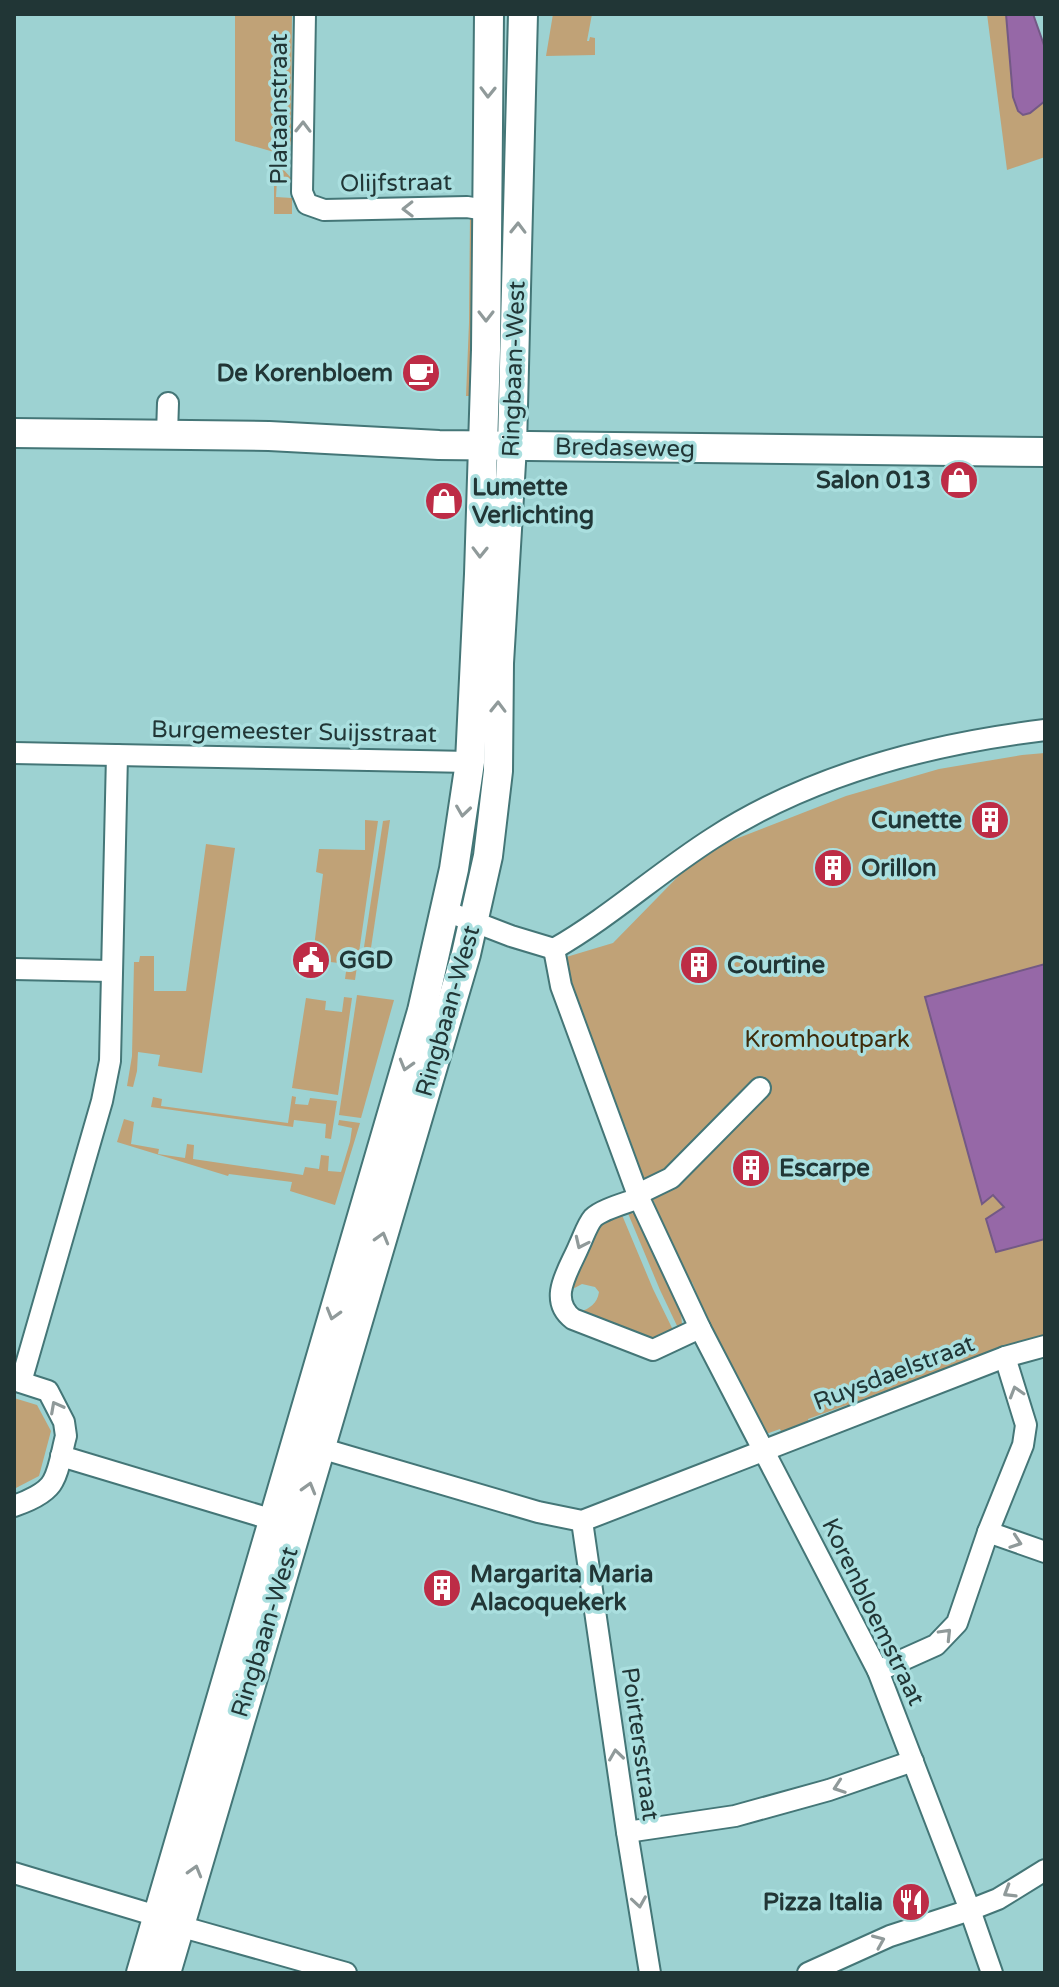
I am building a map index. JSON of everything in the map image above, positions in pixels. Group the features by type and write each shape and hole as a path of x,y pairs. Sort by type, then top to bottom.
{"main road":[{"name":"Ringbaan-West","path":"141,1973 168,1921 284,1524 422,1011 454,869 470,762 479,574 486,350 489,14"},
{"name":"Ringbaan-West","path":"284,1524 320,1448 474,923 488,856 498,771 499,663 512,446 523,14"},
{"name":"Bredaseweg","path":"14,433 269,436 482,446 1045,452"},
{"name":"Ringbaan-West","path":"166,1973 168,1921"}],"street":[{"name":"Plataanstraat","path":"305,14 302,192 307,204"},
{"name":"Olijfstraat","path":"307,204 324,210 467,207 486,210"},
{"path":"167,434 168,403"},
{"path":"446,911 554,949 579,935 713,838 772,805 845,774 922,750 991,736 1045,730"},
{"name":"Burgemeester Suijsstraat","path":"14,753 470,762"},
{"name":"Burgemeester Suijsstraat","path":"17,1381 110,1061 117,755"},
{"name":"Korenbloemstraat","path":"554,949 561,986 638,1196 700,1328 878,1671 992,1973"},
{"path":"14,969 111,971"},
{"path":"700,1328 653,1350 573,1319 565,1313 560,1287 593,1218 671,1178 760,1088"},
{"name":"Ruysdaelstraat","path":"582,1521 1005,1357 1045,1346"},
{"path":"878,1671 936,1645 957,1623 988,1532 1023,1445 1026,1425 1005,1357"},
{"path":"14,1506 51,1485 67,1429 44,1389 17,1381"},
{"path":"320,1448 538,1512 582,1521"},
{"path":"61,1456 284,1524"},
{"name":"Poirtersstraat","path":"582,1521 650,1973"},
{"path":"988,1532 1045,1552"},
{"path":"627,1832 735,1816 829,1790 913,1761"},
{"path":"808,1973 890,1936 998,1899 1045,1870"},
{"path":"14,1873 346,1973"}],"green space":[{"path":"235,14 292,14 291,136 298,138 281,154 274,155 274,152 235,141"},
{"path":"553,14 592,14 587,41 590,37 595,38 595,55 546,56"},
{"path":"987,14 1006,14 1013,97 1018,111 1023,115 1045,101 1045,157 1007,170"},
{"path":"274,167 282,168 292,179 277,180 276,197 292,198 292,214 274,214"},
{"path":"470,214 473,216 470,396 466,396 469,323"},
{"name":"Kromhoutpark","path":"1045,753 1045,1337 863,1399 865,1405 850,1411 847,1405 808,1419 810,1426 783,1436 780,1429 766,1434 715,1343 718,1340 704,1309 699,1311 695,1303 699,1299 692,1282 686,1282 652,1205 655,1204 638,1171 640,1169 625,1125 619,1124 617,1117 620,1112 592,1047 583,1017 580,1018 563,958 613,943 702,852 846,796 939,769"},
{"path":"365,820 378,821 355,980 345,979 347,964 322,961 317,975 321,949 314,947 323,874 316,872 319,849 365,850"},
{"path":"390,820 368,968 361,967 383,821"},
{"path":"206,844 235,848 202,1073 158,1066 160,1055 138,1052 133,1087 127,1086 132,1056 134,962 139,962 140,956 154,956 154,991 186,991"},
{"path":"357,995 394,1000 361,1118 339,1115"},
{"path":"344,997 352,998 338,1095 292,1088 306,998 326,1001 325,1010 342,1012"},
{"path":"292,1096 296,1097 295,1104 308,1105 310,1098 337,1101 331,1139 325,1138 326,1124 294,1120 293,1127 151,1107 153,1097 162,1099 161,1106 288,1123"},
{"path":"124,1119 134,1122 131,1144 159,1149 158,1154 185,1158 187,1144 194,1145 193,1159 303,1175 305,1167 319,1169 321,1155 329,1156 328,1171 341,1172 352,1128 338,1125 339,1120 360,1123 335,1205 290,1191 292,1182 228,1176 117,1142"},
{"path":"627,1211 639,1220 681,1314 679,1330 660,1290"},
{"path":"622,1215 673,1330 651,1340 580,1312 597,1300 599,1292 595,1287 582,1284 567,1292 598,1226"},
{"path":"14,1398 37,1405 51,1431 39,1476 14,1489"}],"shaded area":[{"path":"1006,14 1033,14 1045,48 1045,101 1023,115 1018,111 1013,97"},
{"path":"1045,964 1045,1239 996,1252 986,1219 1004,1207 993,1195 982,1204 925,997"}],"place":[{"name":"De Korenbloem","path":"421,373"},
{"name":"Salon 013","path":"959,480"},
{"name":"Lumette Verlichting","path":"444,501"},
{"name":"Cunette","path":"990,820"},
{"name":"Orillon","path":"833,868"},
{"name":"GGD","path":"311,960"},
{"name":"Courtine","path":"699,965"},
{"name":"Escarpe","path":"751,1168"},
{"name":"Margarita Maria Alacoquekerk","path":"442,1588"},
{"name":"Pizza Italia","path":"911,1902"}]}
